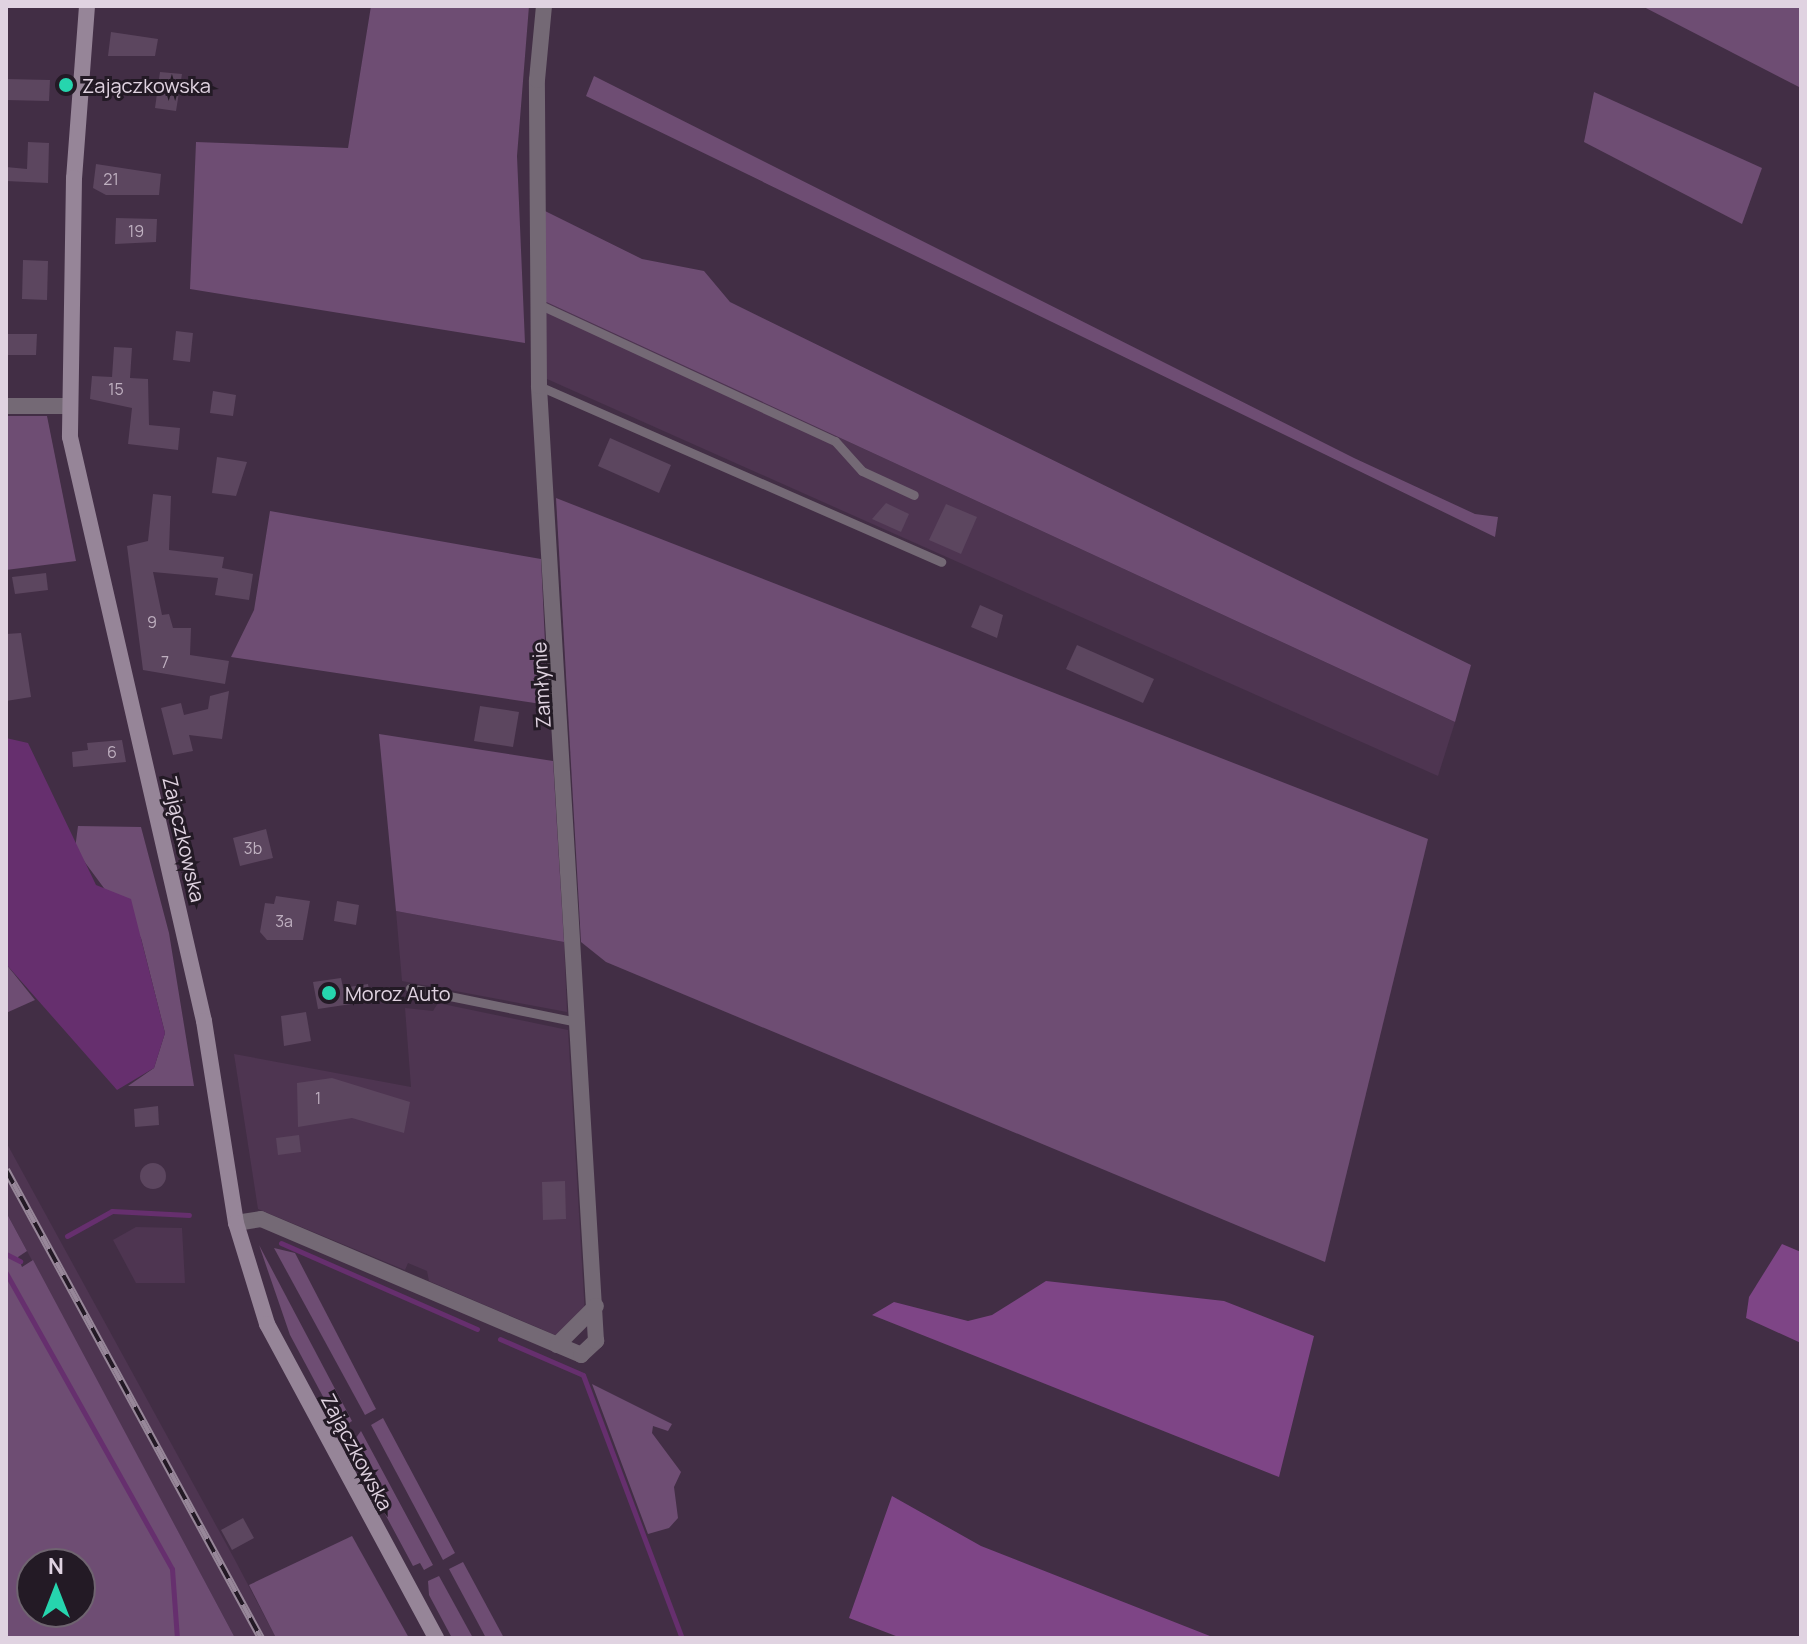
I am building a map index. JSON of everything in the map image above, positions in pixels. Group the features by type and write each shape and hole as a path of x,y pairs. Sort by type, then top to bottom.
{"main road":[{"name":"Zajączkowska","path":"87,6 68,406 78,482 204,1021 236,1223 267,1324 436,1638"}],"street":[{"name":"Zamłynie","path":"544,6 536,303 539,386 596,1306 596,1341 581,1355 557,1345"},
{"path":"6,406 68,406"},
{"path":"236,1223 261,1219 557,1345 596,1306"}],"lane":[{"path":"536,303 835,441 862,471 914,495"},
{"path":"539,386 941,562"},
{"path":"410,988 577,1022"}],"shaded area":[{"path":"371,6 529,6 517,156 525,343 190,289 196,142 348,148"},
{"path":"1642,6 1801,6 1801,88"},
{"path":"594,76 1354,458 1475,514 1498,517 1495,537 586,96"},
{"path":"1594,92 1762,168 1742,224 1584,142"},
{"path":"545,211 642,259 704,271 730,302 1471,665 1455,722 542,300"},
{"path":"542,300 1455,722 1438,776 547,379"},
{"path":"6,416 47,416 76,561 6,570"},
{"path":"556,498 1428,839 1325,1262 606,962 581,942"},
{"path":"270,511 541,559 548,705 231,657 254,610"},
{"path":"379,734 553,761 564,942 396,911"},
{"path":"6,738 28,743 96,885 131,899 165,1033 154,1068 117,1090 6,964"},
{"path":"78,826 141,827 169,933 194,1086 128,1086 154,1068 165,1033 141,938 75,849"},
{"path":"396,911 564,942 567,1012 402,981"},
{"path":"6,964 35,1000 6,1013"},
{"path":"438,1003 568,1030 585,1314 560,1337 429,1281 427,1271 408,1263 405,1270 258,1209 234,1054 411,1087 405,1008 433,1011"},
{"path":"6,1142 276,1638 235,1638 6,1212"},
{"path":"6,1212 27,1251 18,1257 22,1267 33,1260 235,1638 6,1638"},
{"path":"136,1227 182,1228 185,1283 136,1283 113,1240"},
{"path":"1782,1244 1801,1252 1801,1343 1746,1318 1749,1297"},
{"path":"259,1245 352,1421 346,1425 335,1419 290,1335"},
{"path":"274,1248 295,1253 376,1409 365,1415"},
{"path":"1046,1281 1224,1301 1314,1336 1279,1477 872,1315 894,1302 968,1321 992,1315"},
{"path":"592,1384 672,1424 668,1431 653,1426 652,1433 681,1472 674,1487 678,1518 669,1528 648,1534"},
{"path":"383,1418 455,1553 443,1560 371,1425"},
{"path":"361,1431 433,1565 424,1570 420,1563 413,1566 349,1447"},
{"path":"892,1496 981,1546 1215,1638 901,1638 849,1618"},
{"path":"352,1536 409,1638 276,1638 249,1585"},
{"path":"463,1562 504,1638 486,1638 449,1569"},
{"path":"439,1576 473,1638 452,1638 429,1595 428,1581"}],"building":[{"path":"111,32 158,39 155,56 108,56"},
{"path":"160,72 182,74 176,111 155,108"},
{"path":"6,79 50,80 49,101 6,100"},
{"path":"28,142 49,143 48,183 6,181 6,167 27,169"},
{"path":"96,164 161,174 159,195 106,195 93,188"},
{"path":"116,218 157,219 156,242 115,244"},
{"path":"23,260 48,261 47,300 22,299"},
{"path":"176,331 193,333 190,362 173,360"},
{"path":"6,334 37,334 36,355 6,355"},
{"path":"114,347 132,348 130,378 148,379 149,425 180,428 178,450 128,444 132,408 90,399 92,376 112,377"},
{"path":"213,391 236,395 233,416 210,413"},
{"path":"610,438 671,465 659,493 598,466"},
{"path":"217,457 247,462 236,496 212,493"},
{"path":"153,494 171,496 169,550 224,557 222,568 253,574 249,600 215,595 218,578 153,572 162,615 169,614 173,628 191,628 190,655 229,661 225,684 143,670 127,546 148,541"},
{"path":"886,503 909,514 901,532 872,519"},
{"path":"946,504 977,517 961,554 929,540"},
{"path":"46,573 48,590 15,594 12,577"},
{"path":"980,605 1003,615 997,638 971,627"},
{"path":"21,633 31,697 6,701 6,634"},
{"path":"1077,645 1154,679 1143,703 1066,669"},
{"path":"229,691 222,739 189,735 193,751 173,755 161,708 181,703 184,715 208,709 210,696"},
{"path":"480,706 519,712 513,747 474,741"},
{"path":"122,740 126,762 73,767 72,752 88,750 87,743"},
{"path":"266,829 273,858 240,866 233,838"},
{"path":"276,896 310,901 303,940 267,940 260,932 265,903 274,904"},
{"path":"337,901 359,905 356,925 334,921"},
{"path":"341,978 343,988 368,984 371,1001 318,1009 313,982"},
{"path":"306,1012 311,1041 284,1046 281,1016"},
{"path":"332,1078 410,1102 404,1133 352,1118 298,1127 297,1083"},
{"path":"158,1106 159,1125 135,1127 134,1109"},
{"path":"299,1135 301,1152 278,1155 276,1138"},
{"path":"153,1163 162,1167 166,1176 162,1185 153,1189 144,1185 140,1176 144,1167"},
{"path":"565,1181 566,1219 543,1220 542,1182"},
{"path":"243,1518 254,1538 232,1550 221,1530"}],"waterway":[{"path":"67,1236 112,1211 189,1215"},
{"path":"281,1243 477,1329"},
{"path":"6,1254 20,1261"},
{"path":"6,1273 172,1569 177,1638"},
{"path":"500,1339 583,1375 682,1638"}],"railway":[{"path":"6,1170 261,1638"}],"place":[{"name":"Zajączkowska","path":"66,85"},
{"name":"Moroz Auto","path":"329,993"}]}
